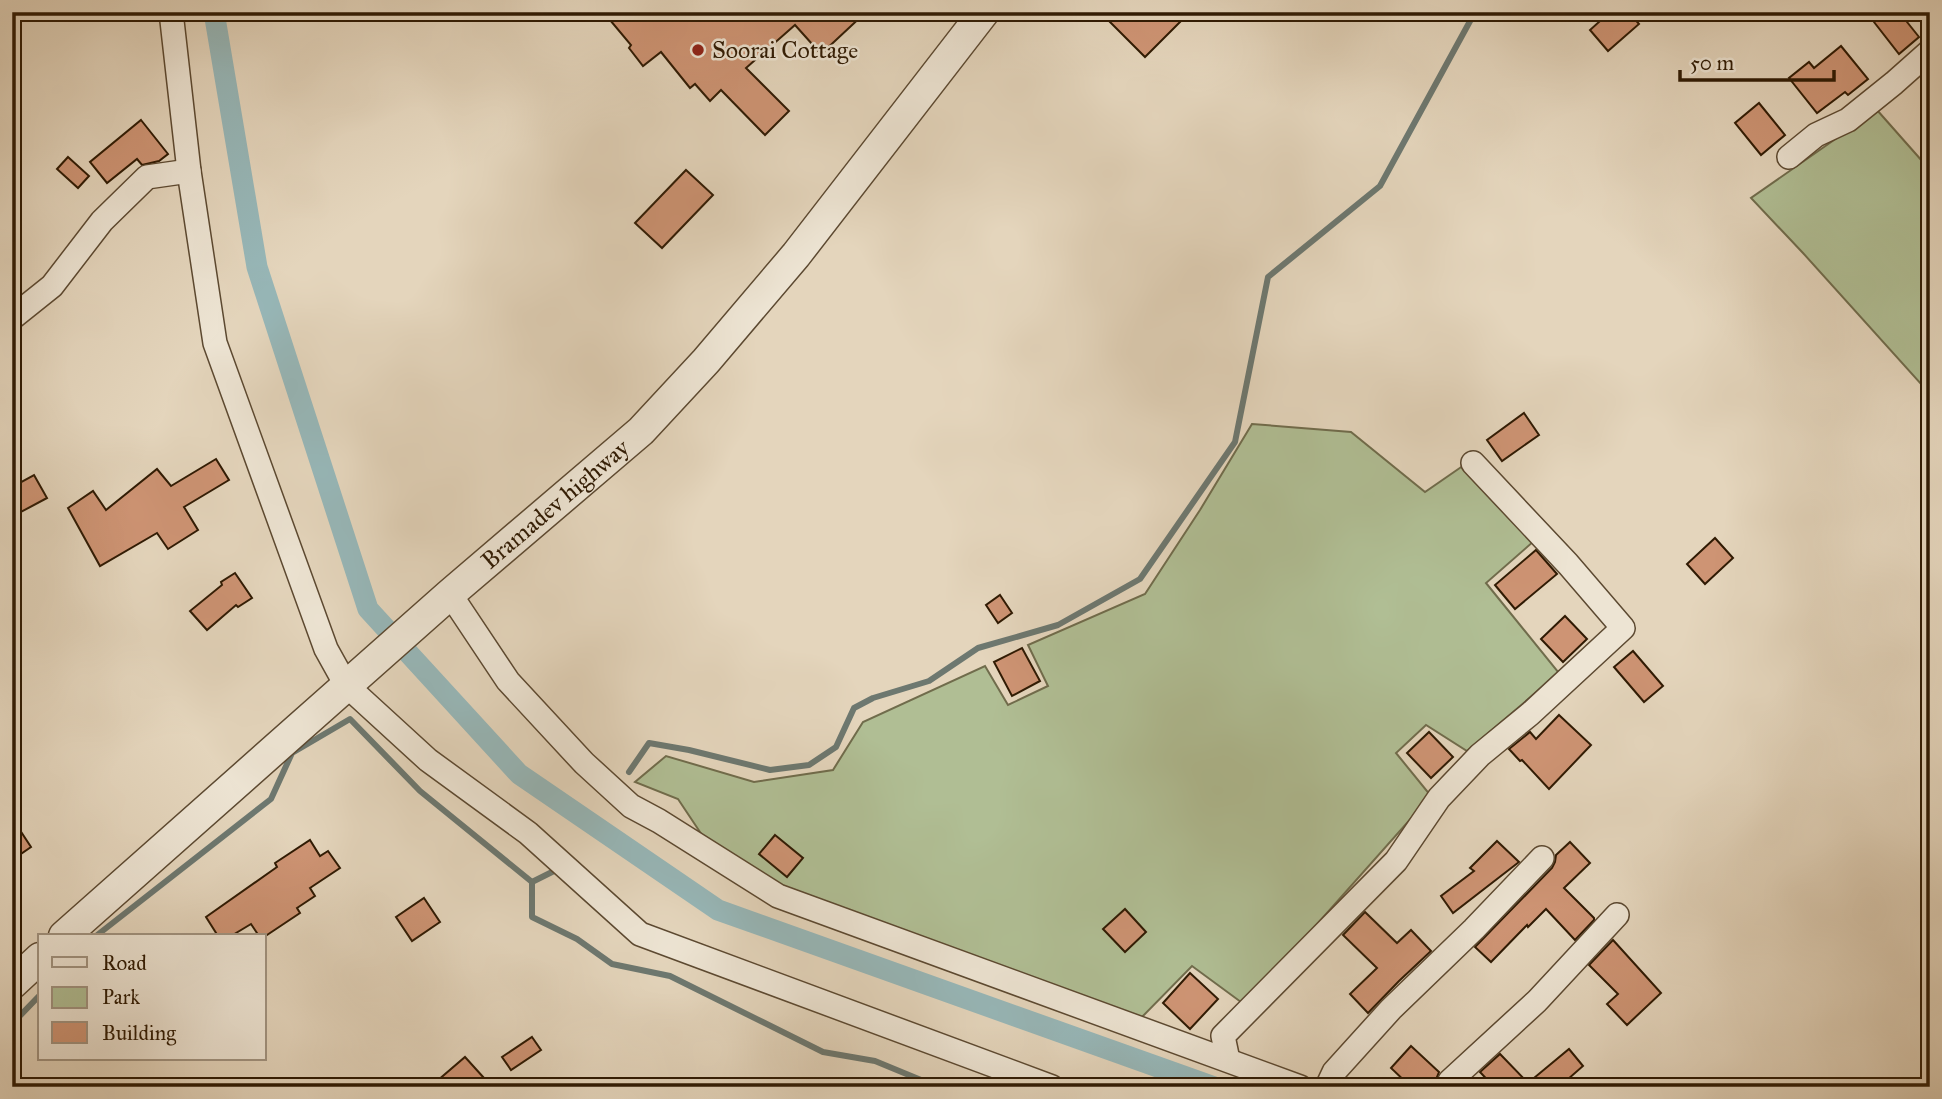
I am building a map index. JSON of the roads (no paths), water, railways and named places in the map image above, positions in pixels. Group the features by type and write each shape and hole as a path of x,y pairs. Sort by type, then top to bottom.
{"street":[{"path":"171,12 189,170 215,343 326,649 349,682 428,760 528,834 640,934 1052,1087"},
{"name":"Bramadev highway","path":"66,934 349,682 641,431 697,371 796,255 984,12"},
{"path":"1788,157 1816,135 1848,120 1930,51"},
{"path":"12,318 52,286 102,221 147,177 189,170"},
{"path":"1228,1060 1223,1035 1396,861 1439,798 1480,755 1530,714 1623,628 1568,564 1473,463"},
{"path":"445,598 508,681 584,763 631,806 778,896 1300,1087"},
{"path":"1327,1087 1334,1072 1391,1009 1474,929 1542,858"},
{"path":"1447,1087 1450,1081 1537,1001 1617,915"},
{"path":"12,984 38,960"}],"waterway":[{"path":"214,12 257,267 368,609 519,774 718,910 1214,1087"},
{"path":"629,772 649,743 770,770 809,765 836,747 854,708 873,698 929,681 978,648 1058,625 1140,579 1235,442 1268,277 1380,186 1475,12"},
{"path":"99,934 271,799 292,753 350,719 420,791 532,882"},
{"path":"556,870 532,882 532,917 577,939 612,964 670,976 823,1052 875,1061 938,1087"},
{"path":"12,1024 38,997"}],"place":[{"name":"Soorai Cottage","path":"698,50"}]}
